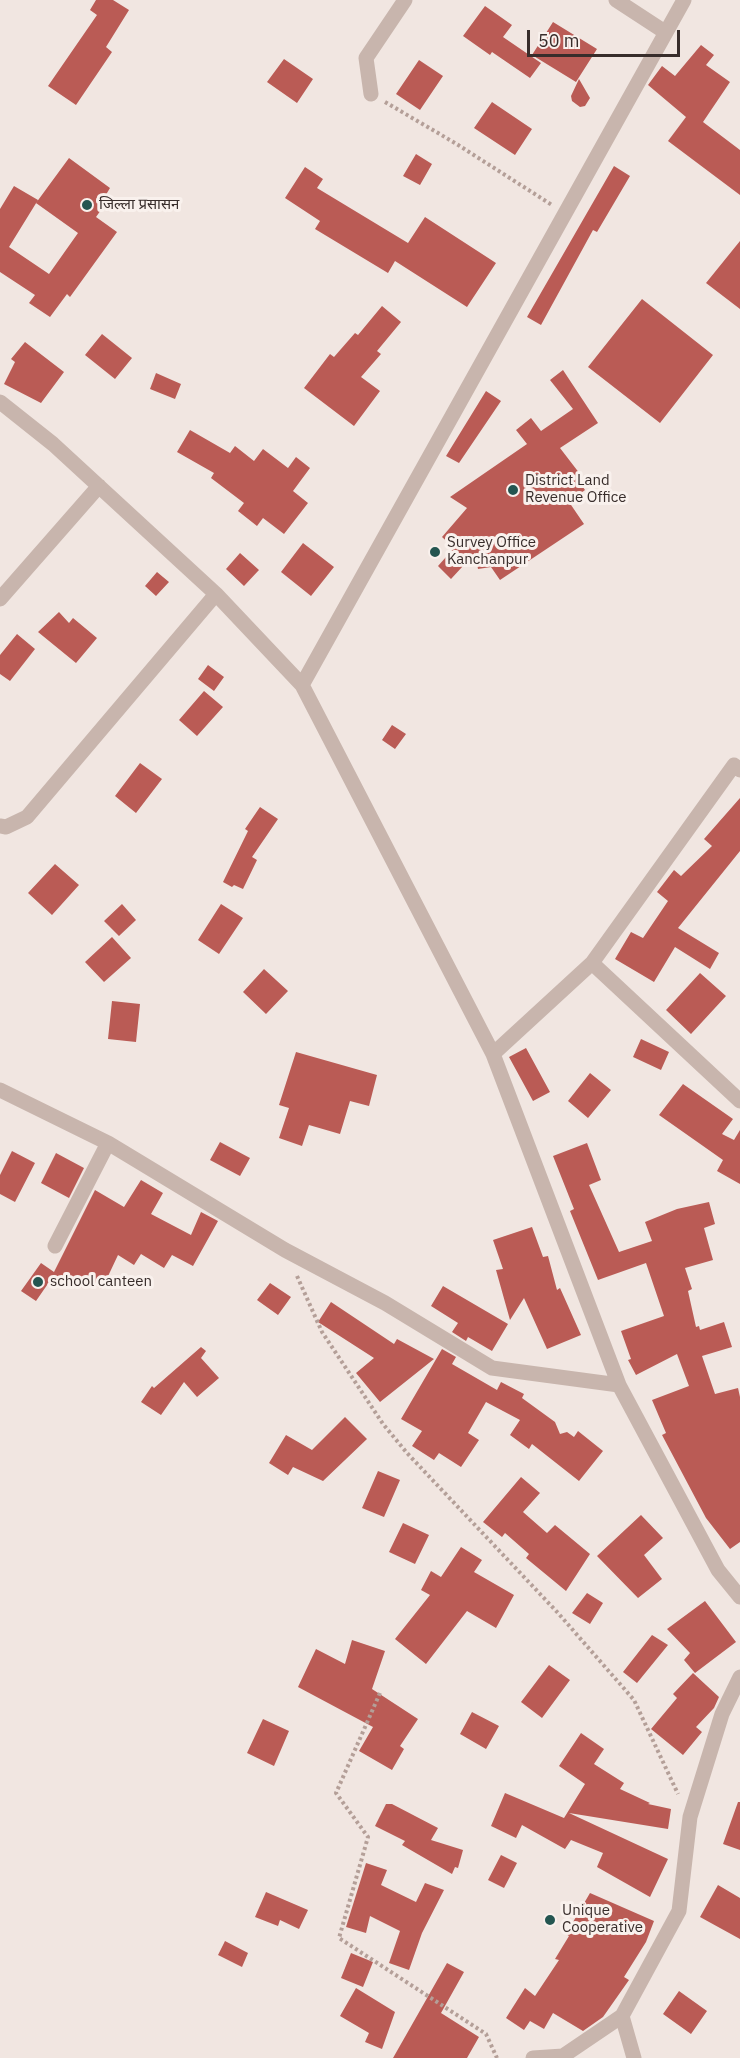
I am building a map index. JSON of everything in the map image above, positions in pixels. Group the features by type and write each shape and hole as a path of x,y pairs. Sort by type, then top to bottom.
{"street":[{"path":"371,94 366,58 405,0"},
{"path":"616,0 665,32"},
{"path":"302,685 684,0"},
{"path":"0,402 53,444 216,594 302,685 493,1054 619,1385 718,1570 740,1597"},
{"path":"0,599 99,486"},
{"path":"0,826 15,825 27,817 216,594"},
{"path":"493,1054 592,963 734,765 740,770"},
{"path":"592,963 740,1101"},
{"path":"0,1090 108,1143 285,1250 386,1303 492,1368 619,1385"},
{"path":"55,1246 108,1143"},
{"path":"533,2058 563,2056 622,2016 679,1911 690,1818 722,1714 740,1677"},
{"path":"622,2016 634,2058"}],"path":[{"path":"371,94 455,143 564,213"},
{"path":"285,1250 322,1332 342,1365 357,1382 367,1403 407,1453 558,1613 634,1700 690,1818"},
{"path":"380,1694 336,1793 368,1837 339,1938 486,2034 497,2058"}],"building":[{"path":"96,0 113,0 129,10 106,47 112,52 76,105 48,86 97,15 90,10"},
{"path":"485,6 512,25 503,37 541,63 530,78 492,52 490,55 463,36"},
{"path":"553,22 597,49 576,82 532,55"},
{"path":"701,45 714,55 706,65 730,82 703,122 740,150 740,195 668,141 686,117 648,85 662,66 675,76"},
{"path":"284,59 313,79 297,103 267,82"},
{"path":"419,60 443,76 420,110 396,94"},
{"path":"579,79 590,98 585,106 580,107 572,101 571,96"},
{"path":"492,102 532,129 515,155 474,128"},
{"path":"416,154 432,164 420,185 403,176"},
{"path":"69,158 110,188 104,198 108,200 96,217 117,232 70,297 67,294 50,317 29,303 35,295 0,272 0,209 14,186 38,200 37,202","holes":["36,203 78,233 49,274 9,247"]},
{"path":"614,166 630,176 597,232 593,230 541,325 527,317"},
{"path":"305,167 323,179 317,188 408,243 425,217 496,263 467,307 395,261 388,273 315,229 320,221 285,198"},
{"path":"740,241 740,309 706,283"},
{"path":"642,299 713,355 660,423 588,367"},
{"path":"382,306 401,322 377,351 381,354 361,377 380,391 354,426 304,388 330,354 334,357 355,333 358,335"},
{"path":"102,334 132,358 115,379 85,355"},
{"path":"25,342 64,372 41,403 4,384 15,362 11,359"},
{"path":"563,370 598,423 560,448 580,474 576,477 585,490 569,502 584,524 500,580 491,567 478,569 475,553 451,579 438,566 454,548 442,537 467,508 450,497 527,444 516,430 531,418 541,431 573,409 550,380"},
{"path":"156,373 181,384 175,399 150,389"},
{"path":"486,391 501,401 459,463 446,456"},
{"path":"190,430 230,453 235,446 254,461 263,449 288,468 296,457 310,468 293,491 308,503 284,534 263,518 257,526 238,511 244,503 211,478 214,473 177,452"},
{"path":"303,543 334,567 311,596 281,572"},
{"path":"240,553 259,570 244,586 226,569"},
{"path":"157,572 169,582 156,596 145,586"},
{"path":"59,612 69,623 73,618 97,638 76,663 38,632"},
{"path":"17,634 35,649 10,681 0,674 0,655"},
{"path":"208,665 224,677 214,691 198,679"},
{"path":"204,691 223,707 197,736 179,720"},
{"path":"392,725 406,734 395,749 382,740"},
{"path":"140,763 162,779 136,813 115,796"},
{"path":"740,798 740,851 678,928 719,953 710,969 675,947 654,982 615,959 631,932 643,938 668,901 657,892 674,870 681,876 712,846 704,839"},
{"path":"260,807 278,819 252,857 257,860 243,889 234,885 232,887 223,882 248,831 245,829"},
{"path":"55,864 79,885 52,915 28,893"},
{"path":"122,904 136,920 119,936 104,921"},
{"path":"221,904 243,918 219,954 198,940"},
{"path":"112,937 131,958 104,982 85,962"},
{"path":"264,969 288,991 266,1014 243,992"},
{"path":"700,973 726,996 691,1034 666,1010"},
{"path":"112,1001 140,1004 136,1042 108,1039"},
{"path":"641,1039 669,1052 661,1070 633,1057"},
{"path":"526,1048 550,1092 533,1101 509,1057"},
{"path":"296,1052 377,1075 369,1106 350,1101 340,1134 309,1125 302,1146 279,1138 289,1108 279,1105"},
{"path":"590,1073 611,1090 588,1118 568,1101"},
{"path":"683,1084 733,1119 722,1134 734,1140 740,1130 740,1184 717,1171 723,1160 659,1115"},
{"path":"220,1142 250,1158 240,1176 210,1160"},
{"path":"587,1143 601,1180 589,1185 619,1252 652,1241 645,1222 677,1209 709,1202 715,1224 704,1228 713,1260 685,1268 692,1289 688,1291 696,1327 699,1326 700,1330 724,1322 732,1347 702,1356 715,1394 738,1388 740,1397 740,1542 730,1549 706,1518 662,1435 666,1433 652,1400 689,1386 677,1354 636,1375 628,1360 631,1359 621,1331 664,1316 646,1263 598,1280 570,1211 574,1209 553,1156"},
{"path":"12,1151 35,1163 15,1202 0,1194 0,1175"},
{"path":"56,1153 84,1168 69,1198 41,1183"},
{"path":"141,1180 163,1193 151,1214 191,1235 201,1212 218,1221 193,1266 172,1255 164,1268 141,1254 134,1265 118,1255 102,1289 85,1281 81,1288 54,1275 36,1301 21,1291 41,1263 54,1272 95,1190 124,1207"},
{"path":"532,1227 543,1257 548,1256 557,1290 560,1288 581,1335 547,1349 524,1298 510,1320 496,1270 503,1269 493,1240"},
{"path":"270,1283 291,1297 278,1315 257,1300"},
{"path":"443,1286 508,1324 492,1351 468,1337 466,1341 452,1332 458,1323 431,1306"},
{"path":"331,1302 394,1344 397,1339 434,1359 380,1402 356,1373 374,1358 318,1322"},
{"path":"201,1347 206,1351 201,1358 219,1378 197,1397 184,1382 161,1415 141,1402 152,1386 154,1388"},
{"path":"442,1349 456,1357 452,1364 497,1390 501,1382 524,1394 522,1398 555,1422 560,1434 567,1432 574,1437 578,1431 603,1451 579,1481 532,1444 529,1449 510,1435 520,1420 486,1402 468,1433 479,1440 461,1467 439,1453 434,1460 412,1446 422,1431 401,1419"},
{"path":"345,1417 367,1439 323,1481 293,1467 288,1475 269,1463 286,1435 312,1450"},
{"path":"378,1471 400,1480 384,1517 362,1508"},
{"path":"521,1477 540,1493 523,1512 547,1533 555,1525 590,1554 566,1591 526,1558 529,1554 505,1533 502,1537 483,1522"},
{"path":"641,1515 663,1538 644,1555 662,1579 638,1598 597,1556"},
{"path":"403,1523 429,1535 415,1564 389,1552"},
{"path":"461,1547 482,1560 474,1572 514,1595 496,1628 467,1611 426,1664 395,1639 430,1595 421,1590 431,1571 441,1577"},
{"path":"587,1593 603,1603 590,1624 572,1613"},
{"path":"705,1601 736,1642 695,1673 684,1660 690,1653 667,1629"},
{"path":"652,1635 668,1645 637,1683 623,1672"},
{"path":"352,1640 385,1651 372,1689 418,1719 400,1746 404,1749 392,1770 359,1751 373,1727 298,1687 316,1649 345,1664"},
{"path":"549,1665 570,1680 542,1718 521,1702"},
{"path":"693,1673 719,1697 714,1708 696,1727 702,1732 683,1755 651,1729 677,1698 673,1694"},
{"path":"472,1712 499,1726 486,1749 460,1734"},
{"path":"263,1719 289,1731 274,1766 247,1753"},
{"path":"581,1733 604,1749 594,1764 624,1783 620,1789 650,1803 648,1804 671,1809 668,1829 569,1813 668,1859 650,1897 597,1867 603,1853 571,1840 565,1849 522,1825 516,1838 491,1826 505,1793 564,1818 585,1784 559,1766"},
{"path":"738,1802 740,1802 740,1850 723,1844"},
{"path":"386,1804 392,1804 438,1828 431,1840 463,1850 458,1868 455,1867 452,1874 402,1845 405,1841 375,1826"},
{"path":"501,1855 517,1863 504,1888 488,1880"},
{"path":"366,1863 387,1870 381,1885 416,1902 425,1883 444,1890 422,1933 409,1970 389,1963 400,1931 370,1916 366,1933 346,1927"},
{"path":"718,1885 740,1898 740,1939 700,1917"},
{"path":"266,1892 308,1910 299,1929 280,1920 278,1926 255,1917"},
{"path":"590,1893 654,1921 646,1942 624,1977 629,1980 603,2017 583,2031 553,2013 544,2029 530,2021 524,2030 506,2018 525,1988 535,1996 559,1960 555,1959 569,1936 566,1934"},
{"path":"225,1941 248,1953 242,1967 218,1955"},
{"path":"351,1953 373,1962 363,1987 341,1978"},
{"path":"447,1963 464,1972 441,2013 479,2037 467,2058 393,2058"},
{"path":"356,1988 395,2012 382,2049 365,2042 369,2033 340,2016"},
{"path":"679,1991 707,2011 691,2034 663,2014"}],"place":[{"name":"जिल्ला प्रसासन","path":"87,205"},
{"name":"District Land Revenue Office","path":"513,490"},
{"name":"Survey Office Kanchanpur","path":"435,552"},
{"name":"school canteen","path":"38,1282"},
{"name":"Unique Cooperative","path":"550,1920"}]}
